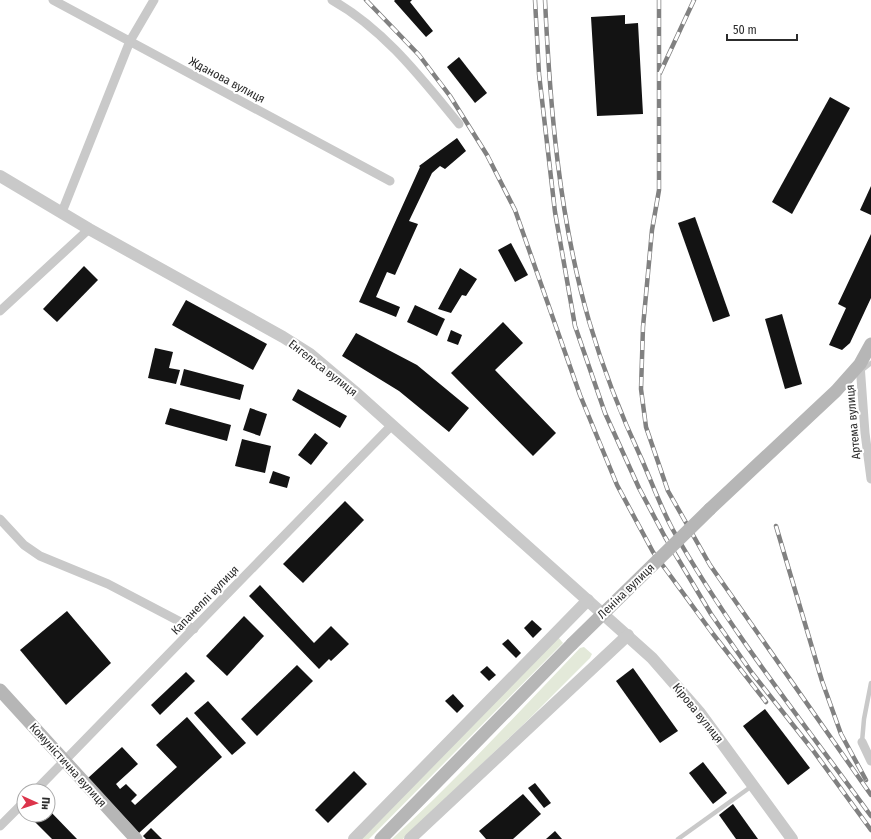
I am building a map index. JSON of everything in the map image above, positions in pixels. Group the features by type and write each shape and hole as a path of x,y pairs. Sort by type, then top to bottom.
{"main road":[{"name":"Леніна вулиця","path":"381,839 572,644 710,509 864,366 871,344"},
{"name":"Комуністична вулиця","path":"0,690 64,762 136,839"}],"street":[{"name":"Жданова вулиця","path":"53,0 390,181"},
{"path":"62,212 130,41 154,0"},
{"path":"332,0 345,8 384,39 459,124"},
{"name":"Енгельса вулиця","path":"0,176 88,229 283,337 310,354 588,600"},
{"path":"0,312 88,229"},
{"name":"Артема вулиця","path":"864,366 871,479"},
{"name":"Капанеллі вулиця","path":"43,783 392,425"},
{"path":"0,519 24,545 40,556 108,584 194,628"},
{"name":"Кірова вулиця","path":"588,600 652,658 687,697 792,839"},
{"name":"Леніна вулиця","path":"354,839 588,600"},
{"path":"410,839 628,635"},
{"path":"862,742 871,761"},
{"path":"0,826 16,810"}],"lane":[{"path":"862,742 864,719 871,683"},
{"path":"678,839 753,785"}],"green space":[{"path":"558,637 563,643 369,839 360,839"},
{"path":"584,647 592,654 590,658 529,719 403,839 392,839 464,769 580,648"}],"building":[{"path":"412,0 410,2 433,31 426,37 394,1"},
{"path":"625,15 625,24 638,23 643,114 597,116 591,17"},
{"path":"459,57 487,93 475,103 447,67"},
{"path":"830,97 850,108 792,214 772,202"},
{"path":"457,138 466,151 445,169 440,166 432,173 409,221 418,224 395,275 387,272 376,297 400,307 396,317 359,302 420,167 419,166"},
{"path":"871,186 871,215 860,210"},
{"path":"695,217 730,316 713,322 678,223"},
{"path":"871,234 871,298 850,343 842,350 829,345 846,308 838,304"},
{"path":"511,243 528,275 515,282 498,250"},
{"path":"84,266 98,280 57,322 43,309"},
{"path":"460,268 477,279 466,296 462,295 451,313 438,309"},
{"path":"186,300 267,344 253,370 172,325"},
{"path":"415,305 445,319 437,336 407,322"},
{"path":"782,314 802,384 785,389 765,319"},
{"path":"503,322 523,343 495,370 556,433 533,456 451,373"},
{"path":"451,330 462,335 458,345 447,341"},
{"path":"356,333 417,365 469,408 449,432 399,391 342,356"},
{"path":"155,348 173,352 169,368 180,370 176,384 148,378"},
{"path":"184,369 244,385 240,400 180,385"},
{"path":"298,389 347,416 340,428 292,400"},
{"path":"170,408 231,425 227,441 165,424"},
{"path":"250,408 267,414 260,436 243,430"},
{"path":"315,433 328,443 311,465 298,455"},
{"path":"242,439 271,446 265,473 235,466"},
{"path":"273,471 290,477 287,488 269,483"},
{"path":"345,501 364,520 303,583 283,564"},
{"path":"260,585 314,643 331,626 349,644 331,661 329,659 319,669 249,596"},
{"path":"67,611 111,663 66,705 20,650"},
{"path":"244,616 264,636 227,676 206,656"},
{"path":"532,620 542,629 533,638 524,628"},
{"path":"508,639 521,653 516,658 502,644"},
{"path":"297,665 313,681 257,736 241,719"},
{"path":"487,666 496,675 489,681 480,672"},
{"path":"633,668 678,731 660,743 616,681"},
{"path":"186,672 195,681 160,715 151,705"},
{"path":"453,694 464,706 457,713 445,701"},
{"path":"208,701 246,743 232,755 194,713"},
{"path":"765,709 810,768 788,785 743,726"},
{"path":"187,717 222,757 139,833 88,778 122,747 138,764 116,784 120,789 126,784 137,795 131,801 135,805 177,767 156,745"},
{"path":"703,762 727,793 713,804 689,773"},
{"path":"354,771 367,784 328,823 315,810"},
{"path":"535,783 551,803 544,808 528,788"},
{"path":"523,794 541,814 513,839 486,839 479,831"},
{"path":"733,804 758,839 736,839 719,815"},
{"path":"56,817 77,839 52,839 36,823 56,823"},
{"path":"151,828 162,839 146,839 143,836"},
{"path":"555,831 562,839 546,839"}],"railway":[{"path":"366,0 419,55 450,96 487,155 515,210 580,395 617,485 653,552 713,634 766,702"},
{"path":"535,0 539,74 555,212 575,326 605,413 639,488 665,537 711,614 752,673 812,749 871,830"},
{"path":"545,0 553,121 563,202 579,282 589,321 606,374 664,513 695,567 718,604 768,676 871,816"},
{"path":"659,0 659,190 652,230 643,327 641,389 646,427 668,491 710,565 871,795"},
{"path":"660,73 694,0"},
{"path":"776,526 822,681 841,734 866,780"}]}
